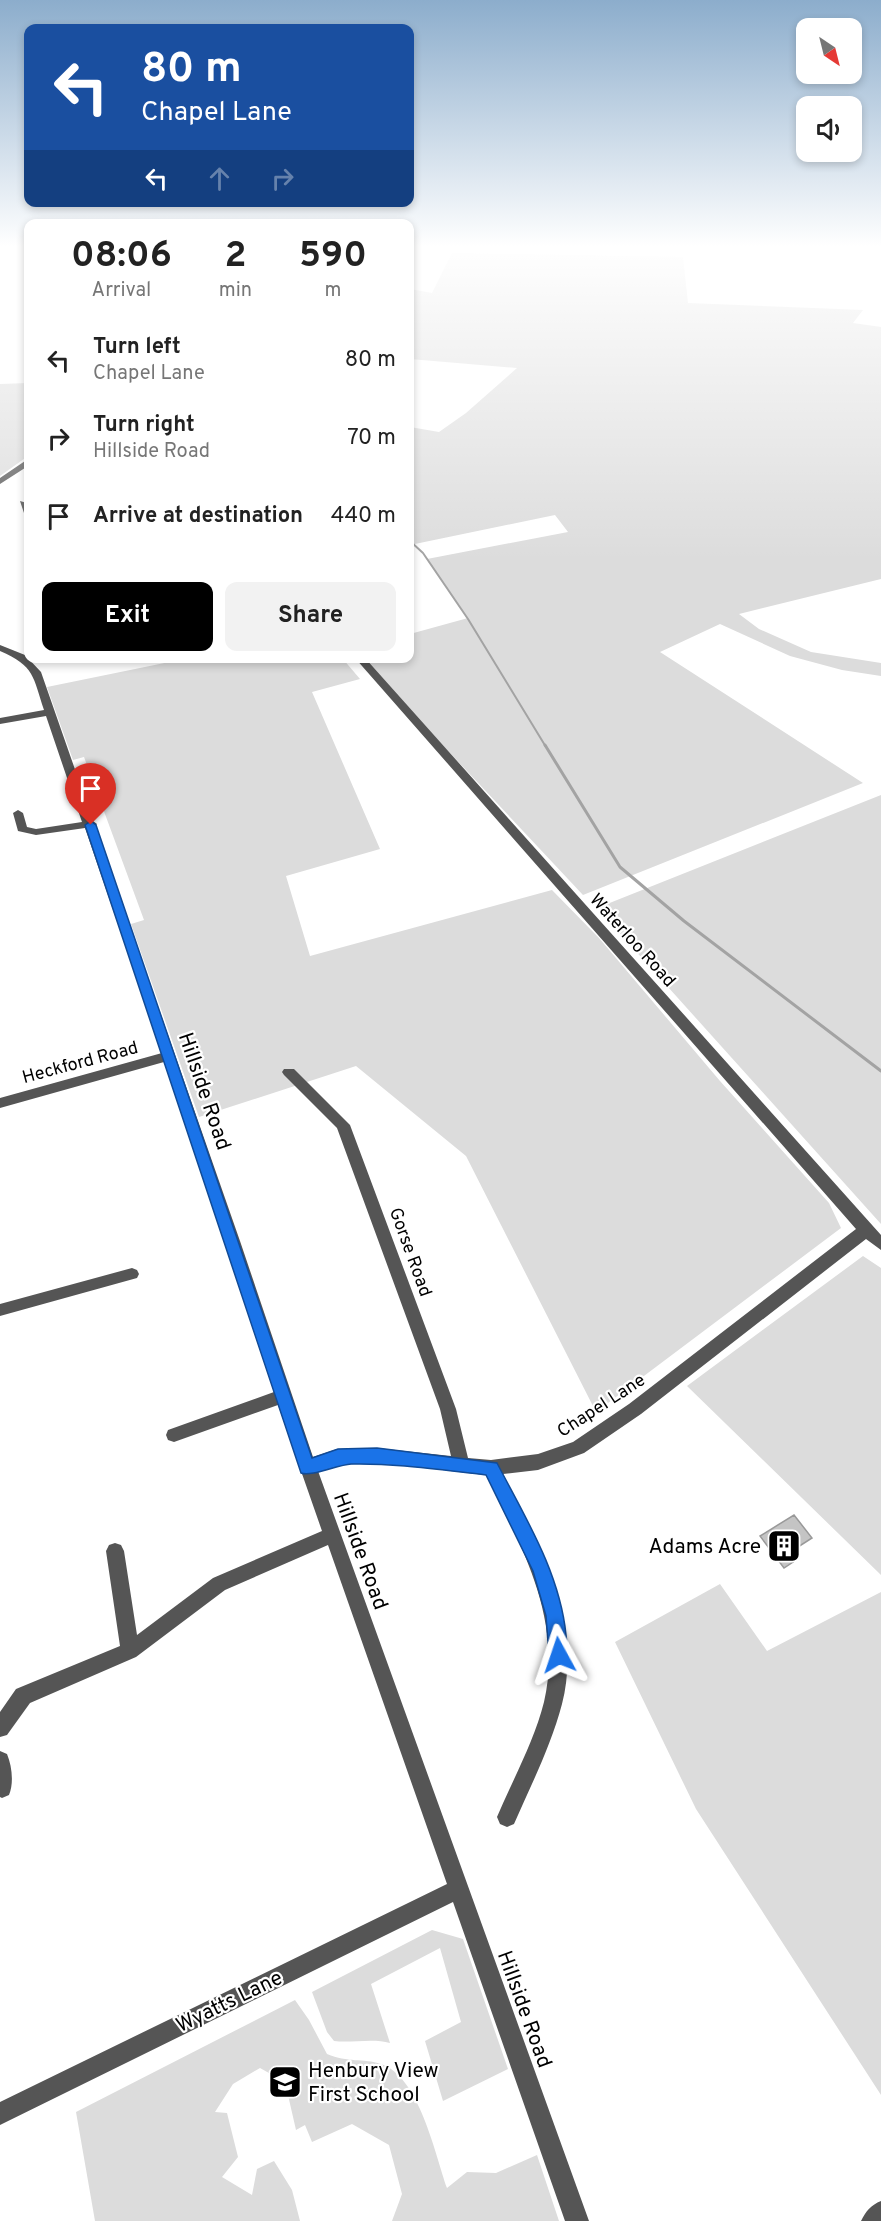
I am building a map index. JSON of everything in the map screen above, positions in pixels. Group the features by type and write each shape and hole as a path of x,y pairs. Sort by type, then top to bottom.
{"street":[{"path":"0,482 24,466"},
{"name":"Hillside Road","path":"0,648 24,659"},
{"name":"Hillside Road","path":"28,663 36,672 91,825 307,1467 576,2221"},
{"name":"Waterloo Road","path":"363,663 866,1230 881,1244"},
{"path":"0,721 51,712"},
{"path":"18,813 22,829 28,831 91,825"},
{"name":"Heckford Road","path":"0,1103 169,1056"},
{"name":"Gorse Road","path":"289,1072 343,1125 448,1409 461,1465"},
{"name":"Chapel Lane","path":"307,1467 338,1457 377,1456 491,1468 538,1462 578,1448 635,1409 866,1230"},
{"path":"0,1310 132,1274"},
{"path":"174,1435 283,1396"},
{"path":"491,1468 541,1569 555,1616 559,1655 554,1700 538,1747 507,1816"},
{"path":"0,1728 23,1696 130,1651 219,1584 332,1535"},
{"path":"115,1551 130,1651"},
{"path":"0,1761 2,1788"},
{"name":"Wyatts Lane","path":"0,2114 459,1890"},
{"path":"873,2221 881,2212"}],"shaded area":[{"path":"414,353 881,353 881,579 739,614 759,629 811,652 881,663 881,676 842,670 790,656 720,624 660,652 863,783 583,895 366,663 414,663 414,633 468,618 427,559 568,532 555,515 414,544 414,428 439,432 466,413 517,368 414,359"},
{"path":"24,383 24,459 0,476 0,384"},
{"path":"164,663 346,663 360,679 312,692 380,849 286,876 310,956 552,890 599,938 720,1081 829,1203 841,1228 596,1412 466,1156 356,1066 199,1117 131,924 144,920 84,757 73,760 47,687"},
{"path":"881,795 881,1224 597,908"},
{"path":"863,1256 881,1268 881,1575 687,1386"},
{"path":"720,1584 767,1651 881,1592 881,2095 696,1809 615,1642"},
{"path":"432,1930 463,1939 508,2069 443,2101 425,2041 461,2022 440,1948 371,1984 390,2043 334,2041 327,2032 312,1992"},
{"path":"295,2000 309,2020 327,2054 342,2059 381,2064 394,2071 406,2084 424,2118 447,2188 467,2172 496,2173 537,2155 559,2221 392,2221 402,2194 389,2145 352,2124 312,2142 305,2125 296,2130 285,2082 260,2068 233,2084 215,2112 227,2113 238,2157 222,2177 252,2195 257,2169 274,2161 292,2190 300,2221 95,2221 76,2112"}],"building":[{"name":"Adams Acre","path":"794,1515 812,1538 787,1554 793,1562 784,1568 760,1536"}],"waterway":[{"path":"414,545 423,553 468,619 546,747"},
{"path":"545,745 620,867 684,921 881,1071"}],"place":[{"name":"Adams Acre","path":"784,1546"},
{"name":"Henbury View First School","path":"285,2082"}],"route":[{"path":"91,825 307,1467 338,1457 377,1456 491,1468 541,1569 555,1616 559,1655"}]}
